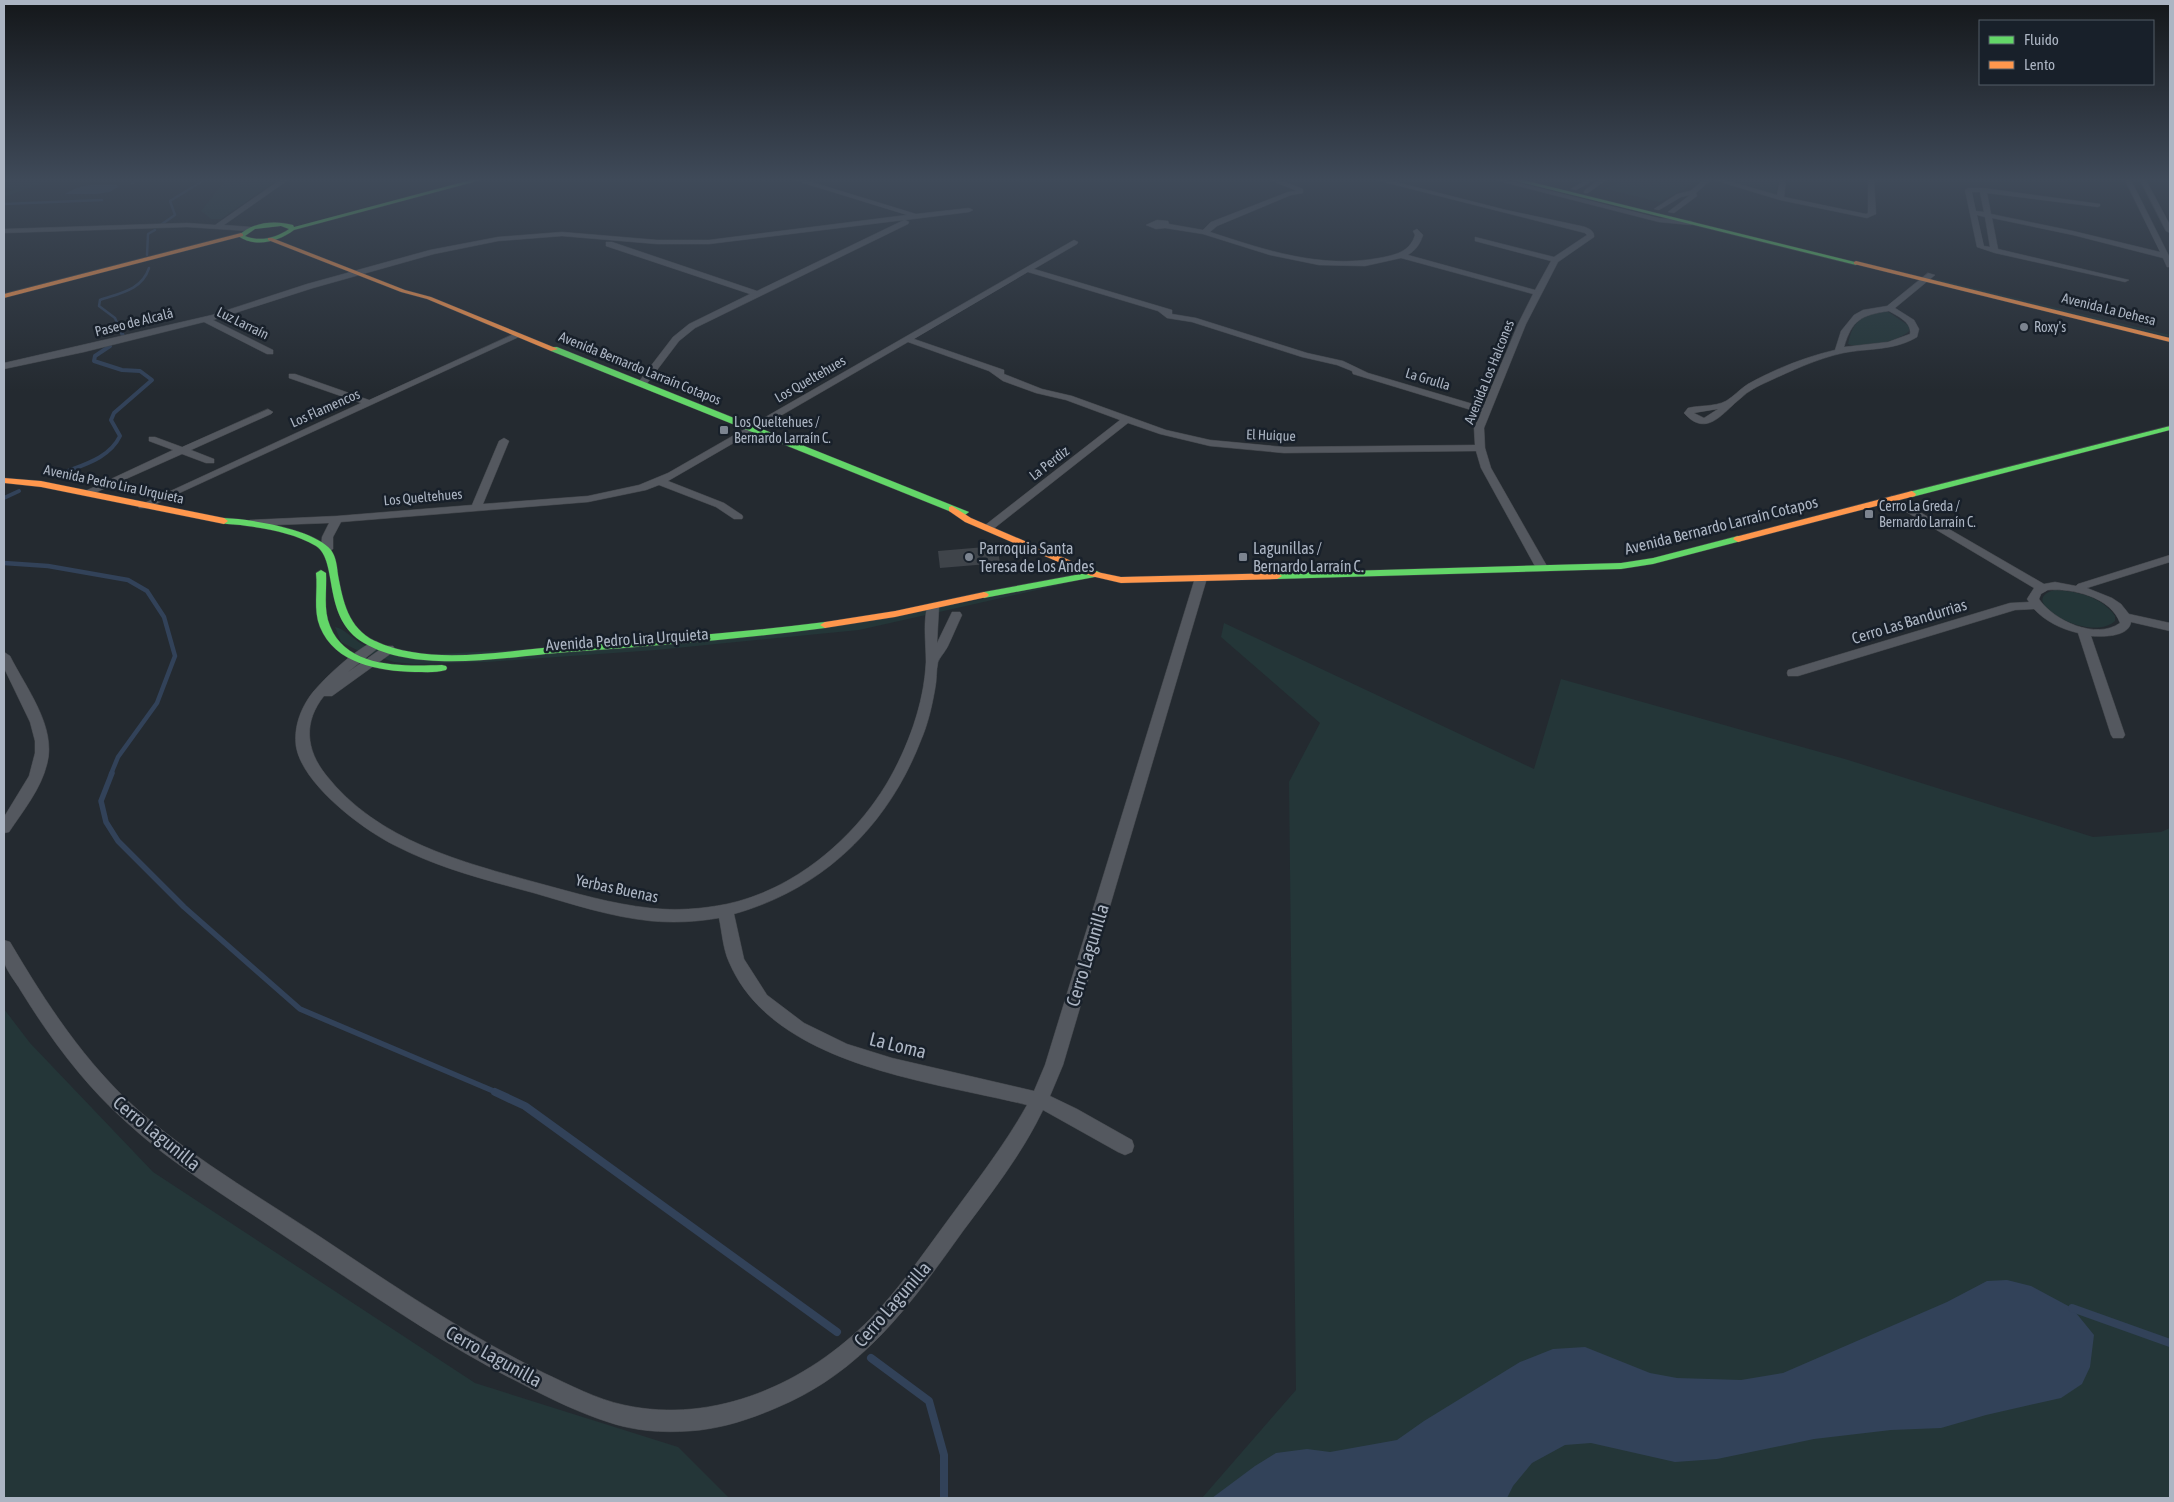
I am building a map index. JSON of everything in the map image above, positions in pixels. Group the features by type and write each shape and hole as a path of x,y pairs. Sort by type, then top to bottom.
{"street":[{"path":"4,296 187,250"},
{"name":"Avenida Bernardo Larraín Cotapos","path":"300,250 367,273"},
{"name":"Avenida Bernardo Larraín Cotapos","path":"324,250 403,291 429,298 952,509 968,520 992,525 1085,561 1149,579"},
{"name":"Paseo de Alcalá","path":"4,366 84,349 204,319 450,250"},
{"path":"628,250 757,294"},
{"path":"636,253 640,250"},
{"path":"642,384 676,339 686,330 847,250"},
{"name":"Los Queltehues","path":"250,523 337,519 476,508 602,497 629,492 660,481 753,429 1060,250"},
{"path":"1263,250 1310,262 1361,264 1403,254 1408,250"},
{"path":"1519,250 1556,260 1570,250"},
{"name":"Avenida La Dehesa","path":"1807,250 2170,333"},
{"name":"Avenida La Dehesa","path":"1820,250 2170,340"},
{"path":"2141,250 2165,256"},
{"path":"2162,250 2170,265"},
{"path":"1995,251 2126,280"},
{"path":"318,257 331,254"},
{"path":"1403,254 1537,293"},
{"name":"Avenida Los Halcones","path":"1542,568 1486,468 1480,448 1479,428 1537,293 1556,260"},
{"name":"La Grulla","path":"1027,269 1162,311 1170,316 1193,320 1305,355 1333,367 1364,373 1485,411"},
{"path":"1839,351 1845,331 1857,317 1866,312 1890,308 1928,278"},
{"path":"1728,403 1756,383 1839,351 1893,343 1914,335 1915,329 1911,322 1890,308"},
{"name":"Luz Larraín","path":"204,319 270,352"},
{"name":"Los Flamencos","path":"143,506 519,335"},
{"name":"El Huique","path":"907,339 993,370 1006,378 1022,384 1069,398 1176,436 1210,443 1284,450 1480,448"},
{"path":"292,376 369,403"},
{"path":"86,493 268,412"},
{"name":"La Perdiz","path":"992,525 1127,419"},
{"name":"Avenida Bernardo Larraín Cotapos","path":"992,525 1094,574 1121,580 1621,566 1653,561 2170,428"},
{"path":"152,439 210,461"},
{"path":"476,508 504,441"},
{"name":"Avenida Pedro Lira Urquieta","path":"4,480 26,481 218,521 230,520 250,523 316,542 327,549 334,574 341,617 353,631 376,645 412,654 444,656 730,637 834,624 933,607 1094,574"},
{"path":"660,481 726,508 738,517"},
{"path":"1892,499 2042,588"},
{"path":"327,549 326,543 331,527 337,519"},
{"name":"Avenida Pedro Lira Urquieta","path":"218,521 220,527 290,542 314,552 319,559 325,627 328,634 339,648 371,663 397,668 426,668 510,664 759,645"},
{"path":"1048,582 1058,566 1058,559 1054,556"},
{"path":"2080,590 2082,586 2170,558"},
{"path":"1094,574 1133,575"},
{"name":"Cerro Lagunilla","path":"4,947 42,1011 78,1059 118,1104 162,1141 389,1294 516,1371 573,1398 627,1417 687,1420 740,1411 793,1390 842,1358 864,1339 902,1298 1018,1138 1040,1101 1054,1065 1201,578"},
{"path":"1043,596 1121,580"},
{"path":"2055,586 2080,590 2109,602 2119,609 2125,617 2126,624 2122,630 2112,633 2084,631 2054,620 2036,605 2033,599 2034,594 2042,588 2055,586"},
{"name":"Cerro Las Bandurrias","path":"1793,672 2014,606 2036,605"},
{"name":"Yerbas Buenas","path":"376,645 325,685 310,708 302,728 303,744 318,776 357,815 402,843 449,863 476,871 618,909 668,916 705,914 770,896 803,878 830,859 858,830 898,776 917,737 927,707 932,658 926,621 933,607"},
{"path":"926,621 960,614"},
{"name":"Yerbas Buenas","path":"932,658 941,648 960,614"},
{"path":"2125,617 2170,627"},
{"path":"2084,631 2118,734"},
{"path":"310,708 332,689 389,649"},
{"path":"4,656 37,724 43,750 32,783 4,828"},
{"name":"La Loma","path":"725,910 729,942 742,972 768,1004 790,1023 808,1034 832,1047 864,1059 1040,1101 1125,1146"}],"shaded area":[{"path":"1935,280 2170,335 2170,337"},
{"path":"1887,311 1909,326 1909,331 1904,335 1880,344 1854,346 1848,344 1856,323 1866,316"},
{"path":"1081,580 859,630 656,650 487,662 414,664 394,662 359,651 341,642 335,627 366,646 399,656 741,638 957,604"},
{"path":"2055,590 2072,592 2096,600 2110,609 2115,616 2115,621 2104,627 2089,627 2074,624 2060,618 2049,610 2043,602 2044,595"},
{"path":"1224,623 1534,769 1561,679 1845,759 2093,837 2161,832 2170,828 2170,1498 1202,1498 1296,1390 1289,782 1320,723 1221,637"},
{"path":"4,1009 30,1043 153,1172 475,1383 678,1447 729,1498 4,1498"}],"water":[{"path":"2007,1280 2031,1286 2072,1308 2094,1335 2090,1367 2082,1384 2061,1398 1986,1415 1941,1428 1891,1430 1814,1439 1717,1459 1675,1462 1591,1443 1565,1445 1532,1463 1513,1486 1507,1498 1212,1498 1276,1453 1307,1449 1330,1452 1397,1440 1424,1421 1520,1362 1553,1349 1585,1347 1650,1373 1677,1378 1741,1380 1783,1373 1947,1302 1987,1281"}],"building":[{"name":"Parroquia Santa Teresa de Los Andes","path":"997,546 1000,563 940,568 938,551"}],"waterway":[{"path":"147,250 147,255"},
{"path":"121,332 115,318 99,306 100,300 136,286 146,275 149,268"},
{"path":"121,331 123,336"},
{"path":"60,474 102,456 115,444 120,436 111,420 114,413 152,380 140,371 122,370 94,361 95,356 110,346"},
{"path":"4,498 19,491"},
{"path":"4,563 48,566 128,580 147,591 164,617 175,656 157,703 118,757 111,774"},
{"path":"112,773 101,801 106,822 118,841 184,907 300,1009 498,1093"},
{"path":"495,1092 525,1106 837,1332"},
{"path":"2072,1308 2170,1343"},
{"path":"871,1358 929,1401 944,1455 944,1498"}],"traffic: fast":[{"path":"1803,250 1856,263"},
{"path":"554,349 952,509 965,512"},
{"path":"1912,494 2170,428"},
{"path":"224,521 279,529 309,539 320,545 327,551 330,557 342,611 352,628 369,642 403,653 426,656 473,657 695,639 825,625"},
{"path":"1277,576 1621,566 1653,561 1738,539"},
{"path":"321,573 323,621 333,641 345,652 359,660 392,667 442,668"},
{"path":"984,595 1097,574"}],"traffic: slow":[{"path":"4,296 182,250"},
{"path":"298,250 403,291 429,298 554,349"},
{"path":"1856,263 2170,340"},
{"path":"4,480 41,484 224,521"},
{"path":"1738,539 1912,494"},
{"path":"952,509 968,520 1094,574 1121,580 1277,576"},
{"path":"825,625 895,614 984,595"}],"place":[{"name":"Roxy's","path":"2024,327"},
{"name":"Los Queltehues / Bernardo Larraín C.","path":"724,430"},
{"name":"Cerro La Greda / Bernardo Larraín C.","path":"1869,514"},
{"name":"Parroquia Santa Teresa de Los Andes","path":"969,557"},
{"name":"Lagunillas / Bernardo Larraín C.","path":"1243,557"}]}
